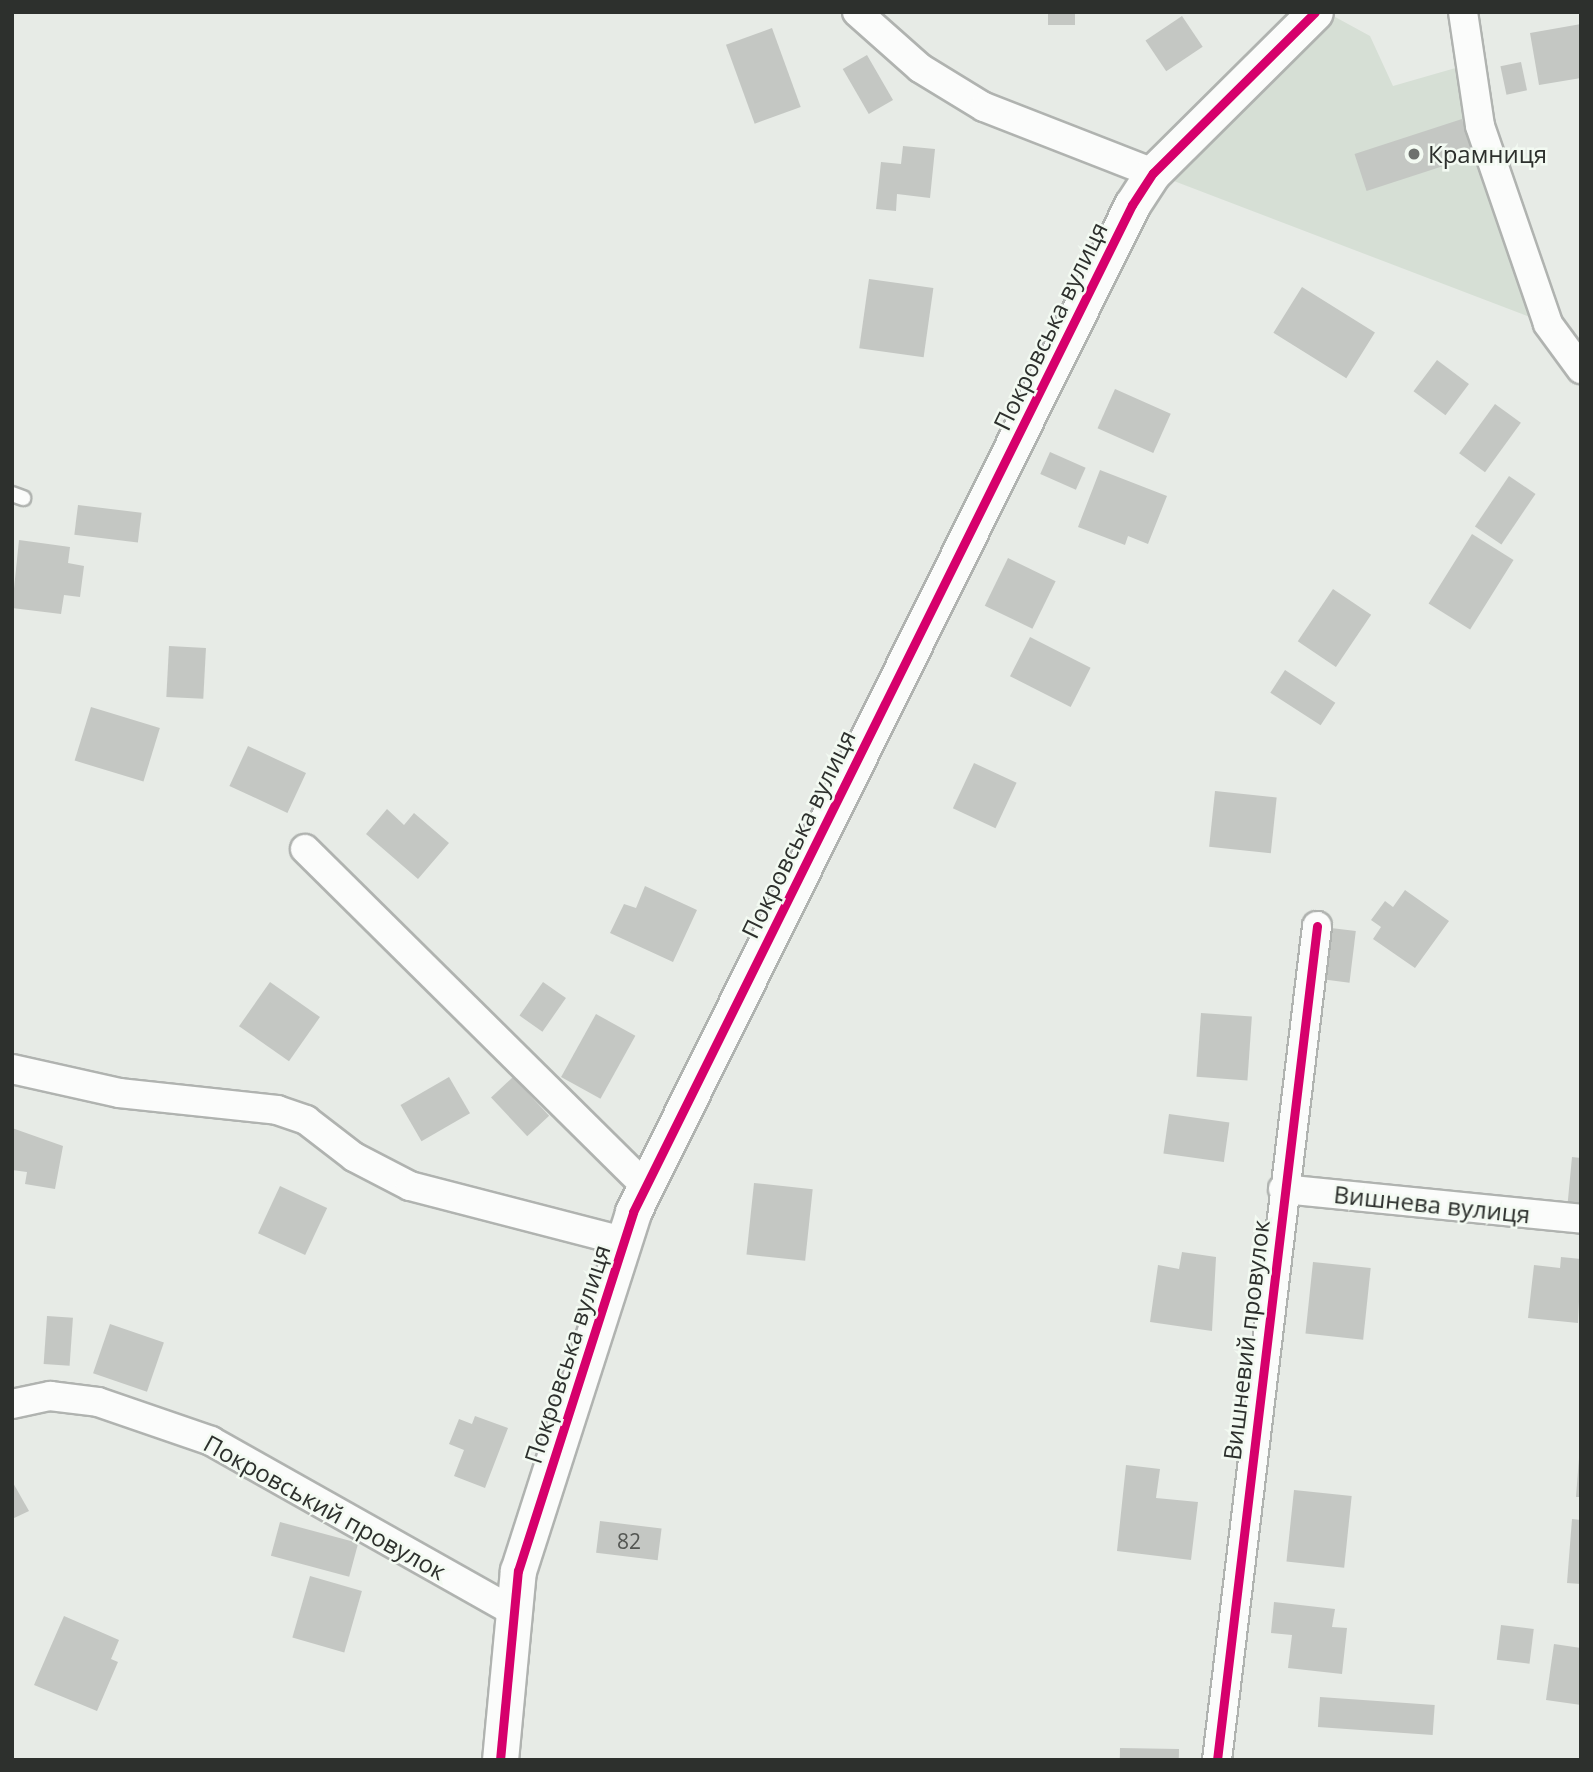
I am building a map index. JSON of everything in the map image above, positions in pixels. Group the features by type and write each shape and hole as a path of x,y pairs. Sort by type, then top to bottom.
{"street":[{"path":"858,12 949,89 1153,173"},
{"name":"Покровська вулиця","path":"500,1760 511,1610 624,1241 646,1186 1114,238 1153,173 1315,12"},
{"path":"1463,12 1480,126 1548,324 1581,369"},
{"path":"305,849 646,1186"},
{"name":"Вишневий провулок","path":"1217,1760 1283,1189 1317,926"},
{"path":"12,1069 119,1093 276,1110 306,1120 354,1157 410,1186 624,1241"},
{"name":"Вишнева вулиця","path":"1283,1189 1581,1219"},
{"name":"Покровський провулок","path":"12,1404 50,1396 98,1402 211,1441 511,1610"}],"shaded area":[{"path":"1326,12 1370,36 1393,86 1466,65 1548,324 1153,173"}],"building":[{"path":"1048,12 1075,12 1075,25 1048,25"},
{"path":"1182,16 1203,47 1166,71 1146,41"},
{"path":"1581,24 1581,78 1539,85 1530,33"},
{"path":"772,28 801,107 755,124 726,45"},
{"path":"867,55 893,100 869,114 843,69"},
{"path":"1521,62 1527,90 1506,95 1500,66"},
{"name":"Крамниця","path":"1462,119 1474,156 1367,191 1355,154"},
{"path":"903,146 935,149 930,198 897,194 896,211 876,209 881,162 901,164"},
{"path":"869,279 933,288 924,357 859,348"},
{"path":"1302,287 1375,333 1346,378 1273,333"},
{"path":"1437,360 1469,384 1445,415 1414,391"},
{"path":"1115,389 1171,414 1153,453 1098,428"},
{"path":"1495,404 1521,423 1485,472 1459,453"},
{"path":"1050,452 1086,468 1076,490 1040,474"},
{"path":"1100,470 1167,496 1148,544 1128,536 1125,545 1078,527"},
{"path":"1509,476 1536,494 1501,544 1475,527"},
{"path":"78,505 142,513 138,543 74,535"},
{"path":"1472,534 1514,560 1470,630 1429,604"},
{"path":"19,540 70,547 68,563 84,566 80,597 64,595 61,614 12,608"},
{"path":"1008,558 1056,581 1032,629 985,606"},
{"path":"1333,589 1371,615 1336,667 1298,641"},
{"path":"1030,637 1091,668 1071,707 1010,676"},
{"path":"169,646 206,648 203,699 166,697"},
{"path":"1285,670 1335,703 1321,725 1270,693"},
{"path":"91,707 160,728 143,782 75,761"},
{"path":"248,746 306,773 287,813 229,786"},
{"path":"974,763 1017,783 995,828 953,808"},
{"path":"1215,791 1277,797 1271,853 1209,847"},
{"path":"387,809 404,825 414,813 449,843 418,879 366,834"},
{"path":"645,886 697,910 673,962 610,933 624,904 636,908"},
{"path":"1405,890 1449,921 1415,968 1373,939 1381,927 1371,920 1385,901 1393,907"},
{"path":"1331,928 1356,931 1349,983 1325,980"},
{"path":"270,982 320,1017 289,1061 239,1026"},
{"path":"543,982 566,998 542,1032 519,1016"},
{"path":"1201,1013 1252,1017 1247,1080 1197,1077"},
{"path":"596,1014 635,1036 600,1099 561,1077"},
{"path":"449,1077 470,1113 422,1141 401,1105"},
{"path":"513,1077 549,1116 527,1136 491,1097"},
{"path":"1169,1114 1229,1122 1224,1162 1163,1154"},
{"path":"12,1128 63,1146 55,1189 25,1184 27,1172 12,1170"},
{"path":"1572,1157 1581,1158 1581,1211 1567,1210"},
{"path":"754,1183 813,1189 805,1261 746,1255"},
{"path":"280,1186 327,1208 305,1255 258,1233"},
{"path":"1182,1252 1216,1257 1212,1331 1150,1322 1158,1265 1179,1269"},
{"path":"1561,1257 1581,1259 1578,1323 1528,1318 1534,1265 1560,1268"},
{"path":"1313,1262 1371,1268 1363,1340 1305,1334"},
{"path":"47,1316 73,1318 70,1366 44,1364"},
{"path":"110,1324 164,1343 147,1392 93,1373"},
{"path":"475,1416 508,1428 485,1488 454,1476 464,1450 449,1444 459,1419 472,1424"},
{"path":"1579,1458 1581,1497 1576,1497"},
{"path":"1126,1465 1160,1469 1156,1498 1198,1502 1191,1560 1117,1551"},
{"path":"12,1481 29,1511 12,1519"},
{"path":"1294,1490 1352,1496 1344,1568 1286,1562"},
{"path":"1572,1519 1581,1520 1581,1584 1567,1583"},
{"path":"600,1521 662,1529 658,1560 596,1553"},
{"path":"280,1522 358,1543 349,1577 271,1556"},
{"path":"310,1576 362,1591 344,1652 292,1638"},
{"path":"1274,1602 1335,1609 1332,1627 1347,1628 1342,1674 1288,1668 1292,1635 1271,1633"},
{"path":"64,1616 119,1640 111,1659 118,1662 97,1711 34,1685"},
{"path":"1501,1625 1534,1629 1529,1664 1497,1660"},
{"path":"1554,1644 1581,1648 1581,1705 1546,1700"},
{"path":"1320,1697 1435,1705 1433,1735 1318,1727"},
{"path":"1120,1748 1179,1749 1179,1760 1120,1760"}],"cycle path":[{"path":"500,1760 518,1571 633,1212 1132,205 1153,173 1315,12"},
{"path":"1217,1760 1317,926"}],"place":[{"name":"Крамниця","path":"1414,154"}]}
